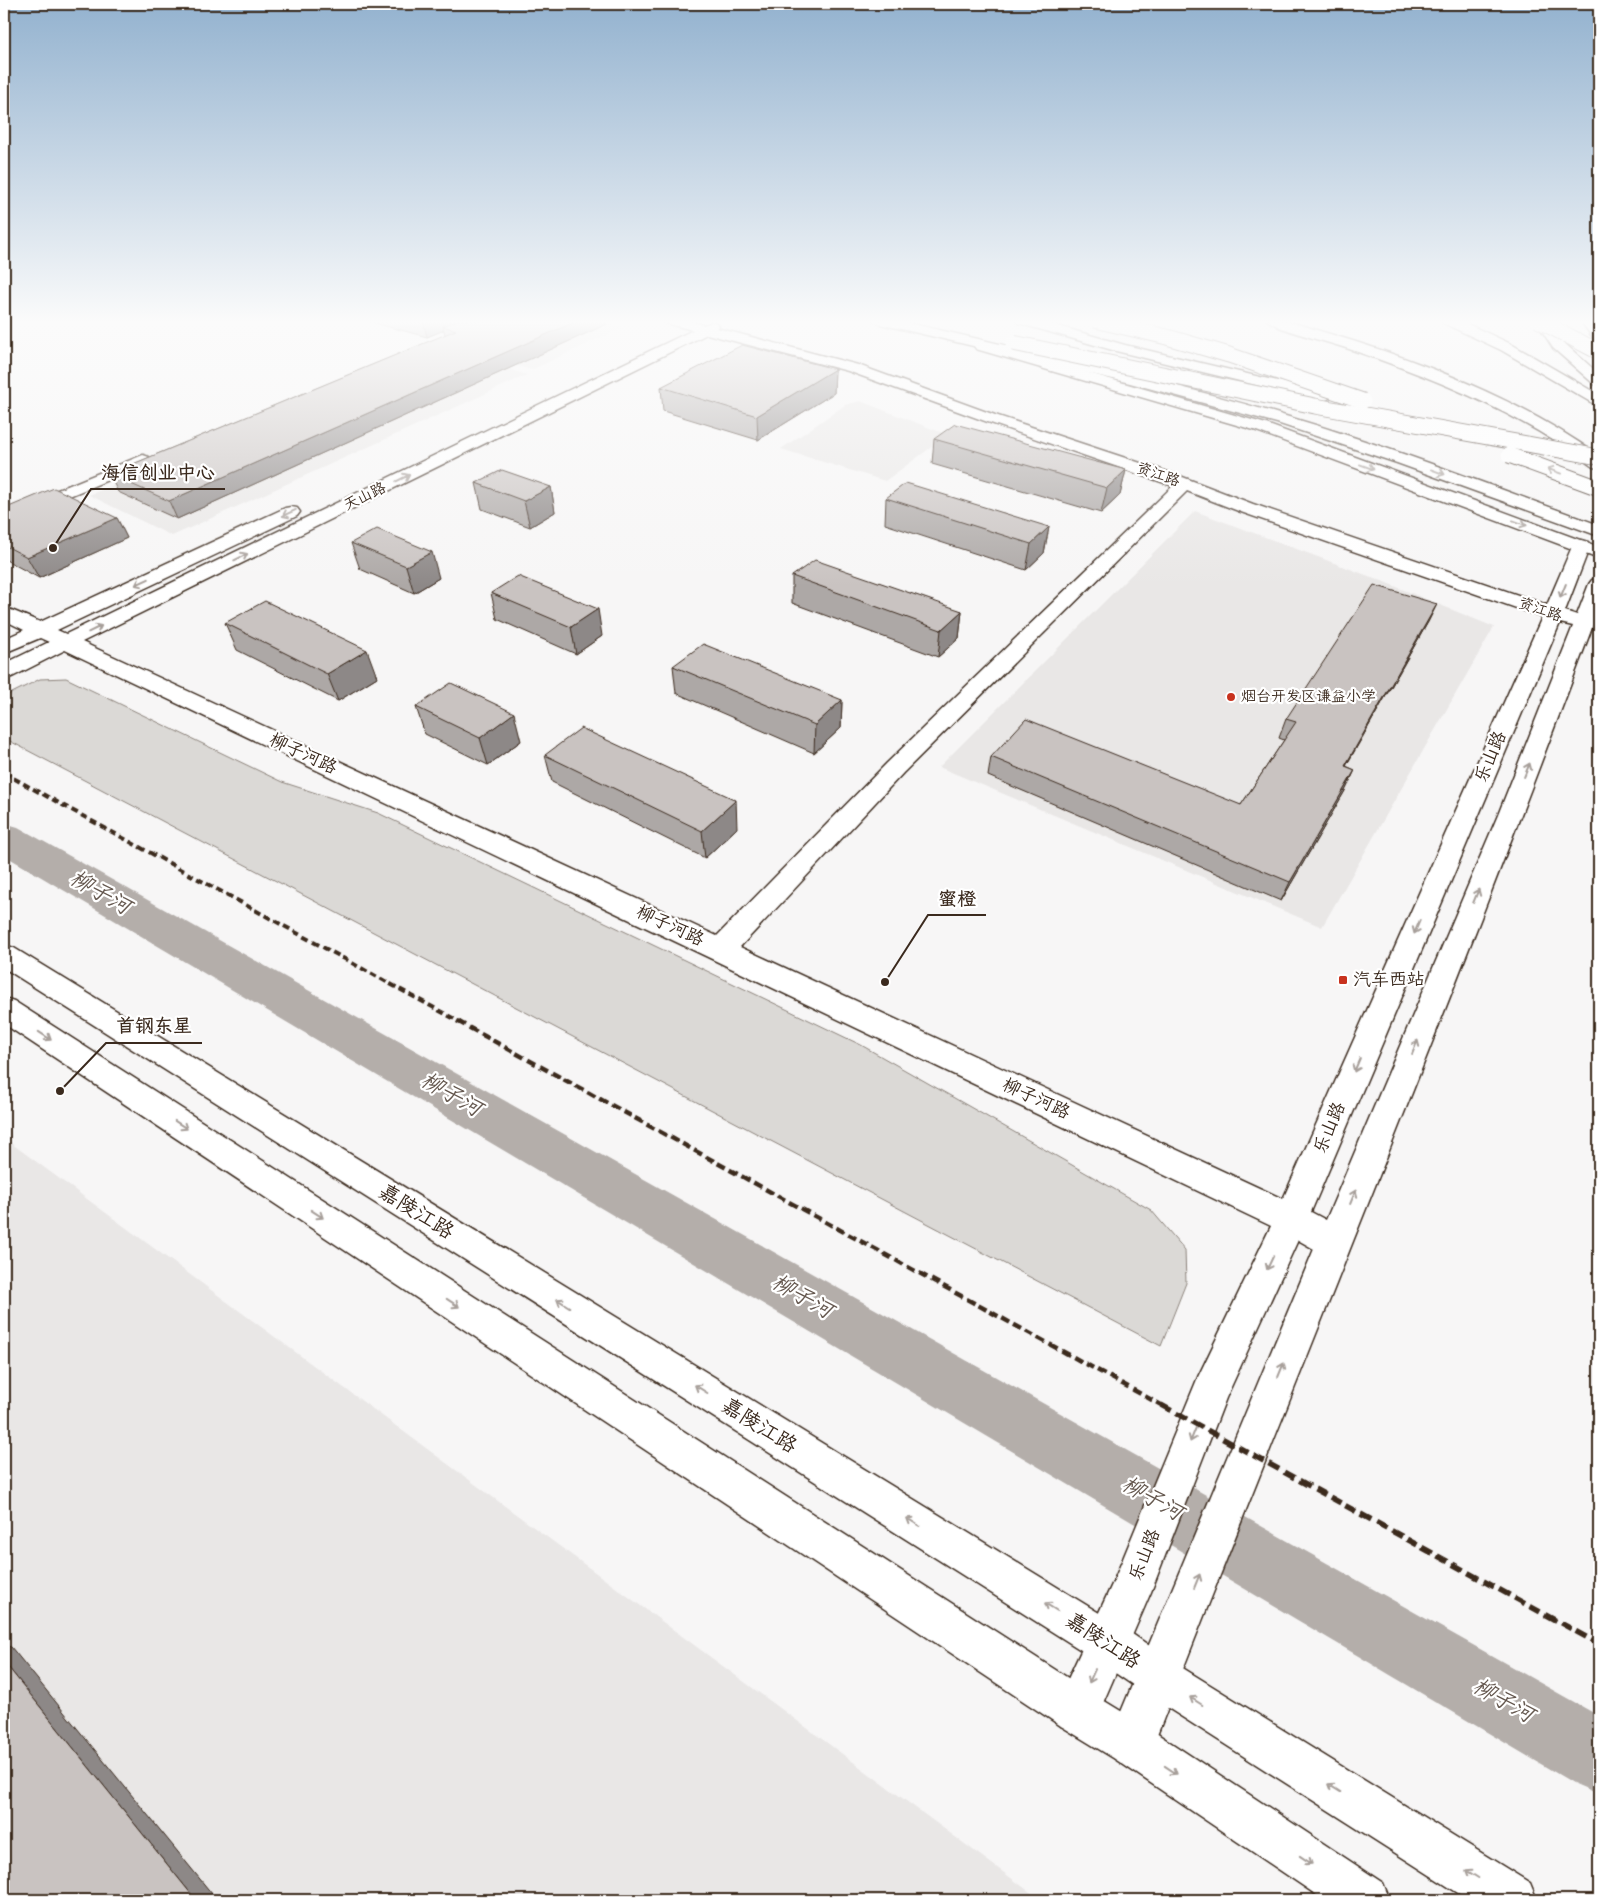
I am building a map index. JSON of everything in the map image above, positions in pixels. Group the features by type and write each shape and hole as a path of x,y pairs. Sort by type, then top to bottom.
{"main road":[{"name":"天山路","path":"400,460 513,409"},
{"name":"天山路","path":"4,672 66,643 531,409"},
{"name":"资江路","path":"965,409 1185,484 1553,615 1592,626"},
{"path":"1197,409 1260,427 1591,546"},
{"path":"1242,409 1284,420 1387,453 1599,532"},
{"path":"1331,409 1599,457"},
{"path":"1386,409 1599,488"},
{"path":"1397,409 1599,444"},
{"path":"1509,409 1576,446 1599,463"},
{"path":"4,518 154,456"},
{"path":"720,950 895,768 1185,484"},
{"path":"4,647 310,503"},
{"name":"乐山路","path":"1077,1710 1130,1592 1211,1390 1290,1219 1553,615 1591,546"},
{"path":"1131,1743 1263,1415 1510,815 1592,626 1599,584"},
{"name":"柳子河路","path":"4,613 1290,1219 1335,1242"},
{"name":"嘉陵江路","path":"4,955 1107,1642 1158,1677 1513,1900"},
{"path":"4,1010 1077,1710 1131,1743 1366,1900"}],"shaded area":[{"path":"299,409 452,409 172,536 89,495"},
{"path":"839,409 880,409 948,435 885,481 781,449"},
{"name":"烟台开发区谦益小学","path":"1195,511 1382,581 1494,627 1322,927 939,767"},
{"path":"66,678 282,782 378,813 861,1045 1151,1210 1185,1250 1186,1283 1161,1346 4,738 4,697 40,679"},
{"path":"4,1138 1041,1900 4,1900"}],"building":[{"path":"266,409 378,409 169,501 109,474"},
{"path":"733,409 769,409 757,416"},
{"path":"955,424 1126,470 1107,488 934,439"},
{"path":"502,470 551,487 524,501 476,483"},
{"path":"906,483 1049,527 1031,544 886,498"},
{"path":"54,488 117,518 27,557 4,545 4,509"},
{"path":"377,529 432,552 406,566 351,543"},
{"path":"815,560 962,611 941,630 792,576"},
{"path":"518,576 598,609 571,627 491,593"},
{"path":"1374,585 1437,604 1345,766 1355,770 1290,882 991,757 1026,719 1241,805 1296,722 1286,719"},
{"path":"265,601 367,650 327,674 225,623"},
{"path":"703,644 842,700 815,725 673,666"},
{"path":"451,683 514,713 480,738 416,707"},
{"path":"581,728 736,800 702,831 545,755"},
{"path":"4,1662 196,1900 4,1900"}],"waterway":[{"name":"柳子河","path":"4,837 1599,1757"}],"railway":[{"path":"4,773 460,1022"},
{"path":"457,1021 1163,1406"},
{"path":"1161,1405 1599,1644"}],"place":[{"name":"海信创业中心","path":"53,548"},
{"name":"烟台开发区谦益小学","path":"1231,697"},
{"name":"汽车西站","path":"1343,980"},
{"name":"蜜橙","path":"885,982"},
{"name":"首钢东星","path":"60,1091"}]}
